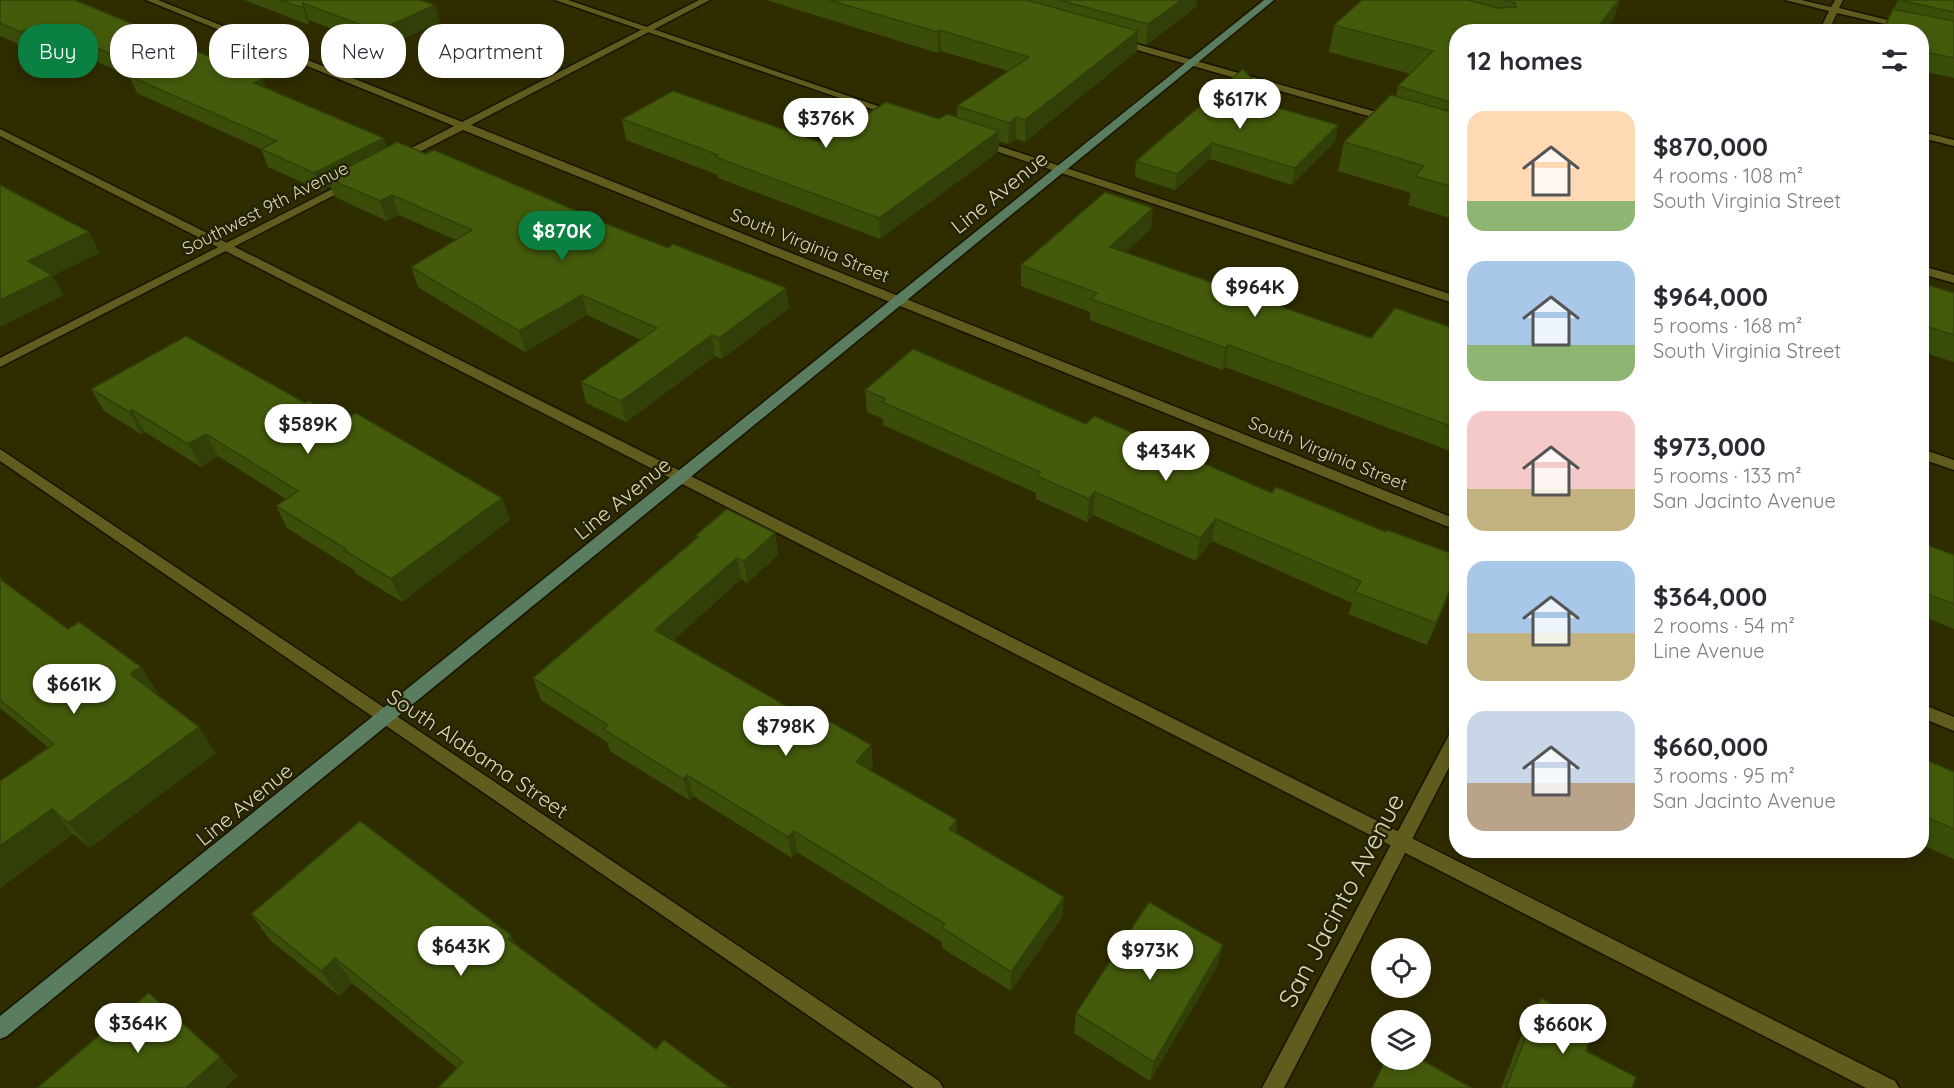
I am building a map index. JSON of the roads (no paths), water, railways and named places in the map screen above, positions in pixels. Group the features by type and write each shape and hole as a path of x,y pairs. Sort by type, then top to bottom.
{"main road":[{"name":"Line Avenue","path":"0,1029 1270,0"}],"street":[{"name":"South Virginia Street","path":"150,0 1449,522"},
{"path":"559,0 905,117"},
{"path":"390,162 706,0"},
{"path":"1789,0 1898,24"},
{"path":"1827,24 1839,0"},
{"path":"1103,38 1402,123"},
{"path":"0,132 1888,1088"},
{"path":"1929,137 1954,143"},
{"path":"972,139 1449,298"},
{"name":"Southwest 9th Avenue","path":"0,363 359,178"},
{"path":"1929,272 1954,279"},
{"name":"South Alabama Street","path":"0,454 932,1088"},
{"path":"1929,456 1954,465"},
{"path":"1929,714 1954,724"},
{"name":"San Jacinto Avenue","path":"1273,1088 1449,751"}]}
